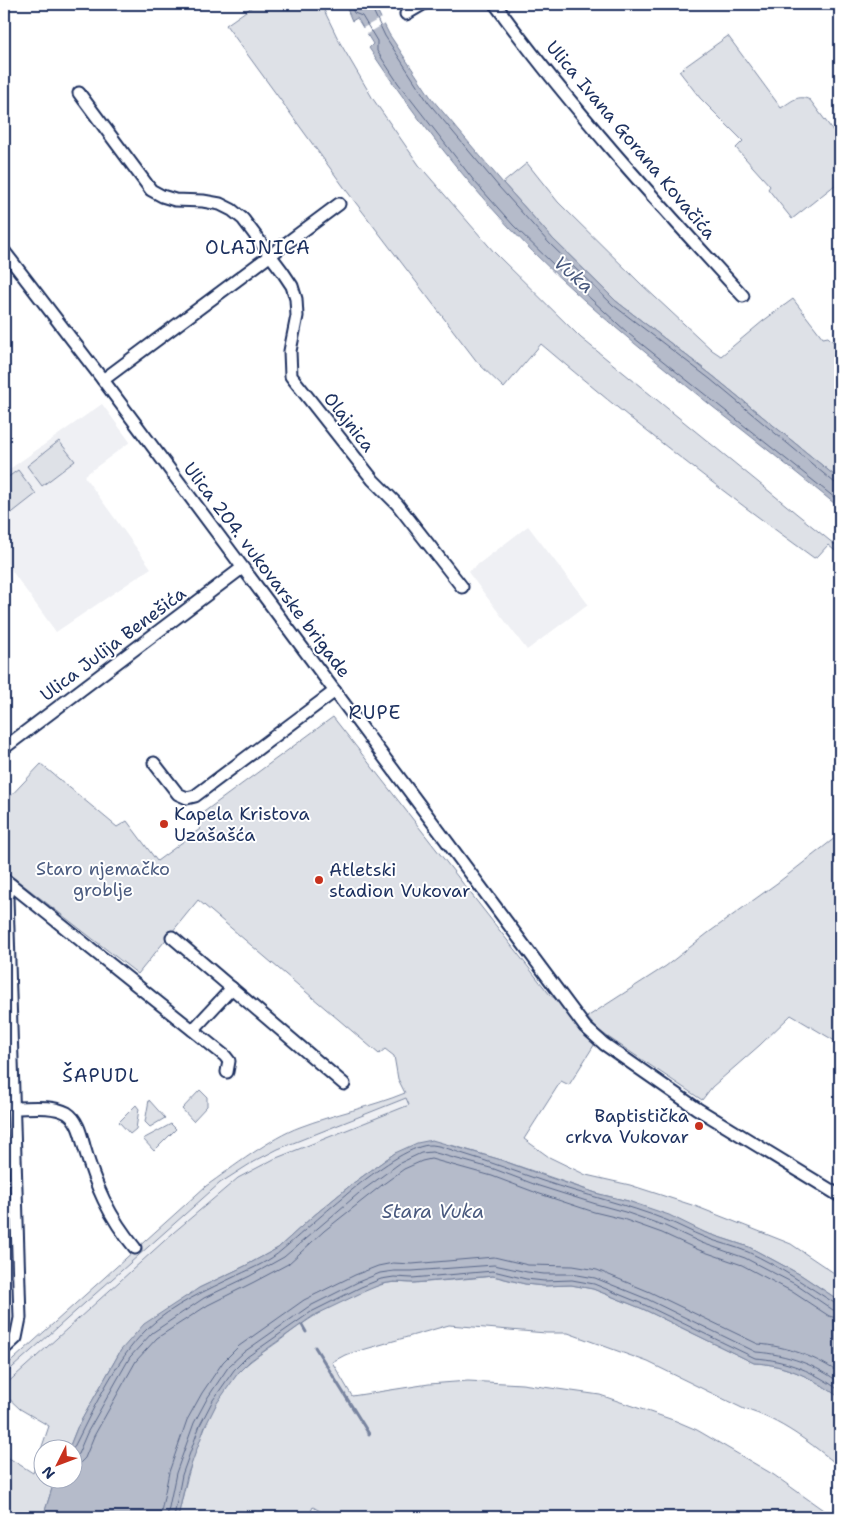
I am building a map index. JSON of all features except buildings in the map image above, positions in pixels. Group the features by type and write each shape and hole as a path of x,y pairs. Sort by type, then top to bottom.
{"street":[{"path":"406,14 423,4"},
{"name":"Ulica Ivana Gorana Kovačića","path":"495,4 584,116 666,212 743,296"},
{"name":"Olajnica","path":"79,93 151,190 175,200 203,200 220,204 232,210 243,219 271,255 292,286 296,300 298,316 290,351 291,376 373,480 398,504 462,587"},
{"path":"103,380 339,204"},
{"name":"Ulica 204. vukovarske brigade","path":"4,251 103,380 588,1030 604,1044 696,1108 840,1196"},
{"name":"Ulica Julija Benešića","path":"4,748 242,568"},
{"path":"154,763 178,794 186,798 195,796 335,691"},
{"path":"7,882 225,1056 229,1061 227,1072"},
{"path":"4,1349 16,1338 20,1318 7,882"},
{"path":"172,937 344,1084"},
{"path":"194,1030 232,988"},
{"path":"14,1108 58,1110 69,1114 79,1129 98,1189 108,1208 135,1248"}],"shaded area":[{"path":"102,404 130,442 84,476 151,568 56,632 4,560 4,473"},
{"path":"528,526 588,604 527,650 468,572"},
{"path":"406,1098 409,1105 274,1159 238,1178 173,1233 4,1386 4,1375 220,1183 278,1149"}],"green space":[{"path":"256,4 321,4 339,41 373,99 419,165 494,252 581,338 840,549 840,555 828,545 814,558 675,454 541,344 504,388 478,363 346,190 226,25"},
{"path":"728,36 781,108 798,98 810,100 840,140 840,181 792,219 768,189 770,186 736,148 743,141 700,98 679,71"},
{"path":"527,163 558,202 641,284 712,350 721,356 793,299 823,338 828,337 840,348 840,480 713,376 616,301 553,239 503,183"},
{"path":"59,441 75,461 42,486 27,466"},
{"path":"18,470 36,494 4,519 4,480"},
{"name":"Staro njemačko groblje","path":"333,717 550,995 568,1008 596,1042 569,1085 561,1081 524,1139 549,1157 586,1175 630,1185 695,1206 791,1244 840,1277 840,1301 801,1275 749,1247 706,1233 628,1201 599,1194 451,1145 395,1153 352,1184 278,1248 199,1288 121,1350 73,1438 45,1438 49,1426 20,1409 4,1394 4,1386 173,1233 238,1178 274,1159 409,1105 406,1098 278,1149 220,1183 4,1375 4,1368 206,1186 239,1162 276,1138 300,1127 405,1093 398,1079 394,1056 385,1049 379,1054 198,900 138,974 4,870 4,803 41,764 117,827 127,821 157,861 200,829 197,817"},
{"path":"840,834 840,1044 791,1015 712,1087 702,1100 608,1037 596,1028 587,1017 666,966"},
{"path":"200,1090 207,1097 207,1106 193,1121 182,1109"},
{"path":"149,1100 165,1118 150,1127 145,1122"},
{"path":"136,1105 139,1109 136,1129 130,1134 119,1122"},
{"path":"171,1124 176,1129 154,1151 143,1139"},
{"path":"493,1276 525,1284 544,1286 571,1285 593,1289 643,1309 754,1363 777,1366 800,1374 821,1385 840,1398 840,1467 807,1441 770,1419 744,1409 648,1362 568,1333 449,1325 345,1355 332,1362 352,1396 429,1384 468,1381 522,1384 600,1395 697,1430 774,1475 833,1517 330,1517 313,1507 308,1517 178,1517 187,1479 199,1440 207,1422 226,1387 256,1357 321,1312 346,1298 372,1288 391,1283 414,1283"},
{"path":"4,1455 32,1472 32,1488 52,1488 43,1517 4,1517"}],"water":[{"name":"Vuka","path":"345,4 374,4 389,34 432,99 553,239 616,301 713,376 840,480 840,508 634,343 533,252 471,184 418,118 369,48 373,44 357,18 352,21"},
{"name":"Stara Vuka","path":"432,1140 498,1159 599,1194 628,1201 669,1215 706,1233 749,1247 801,1275 840,1301 840,1398 800,1374 777,1366 754,1363 643,1309 593,1289 571,1285 544,1286 525,1284 493,1276 413,1283 394,1282 382,1284 313,1316 250,1361 238,1373 217,1403 205,1427 187,1476 178,1517 43,1517 52,1488 82,1488 82,1438 73,1438 121,1350 144,1324 199,1288 278,1248 352,1184 395,1153 417,1143"}],"pier":[{"path":"383,17 386,23 365,35 361,29"}],"waterway":[{"path":"302,1325 306,1332"},
{"path":"315,1347 369,1434"}],"place":[{"name":"Kapela Kristova Uzašašća","path":"164,824"},
{"name":"Atletski stadion Vukovar","path":"319,880"},
{"name":"Baptistička crkva Vukovar","path":"699,1126"}],"district":[{"name":"OLAJNICA","path":"258,247"},
{"name":"RUPE","path":"375,712"},
{"name":"ŠAPUDL","path":"101,1075"}]}
